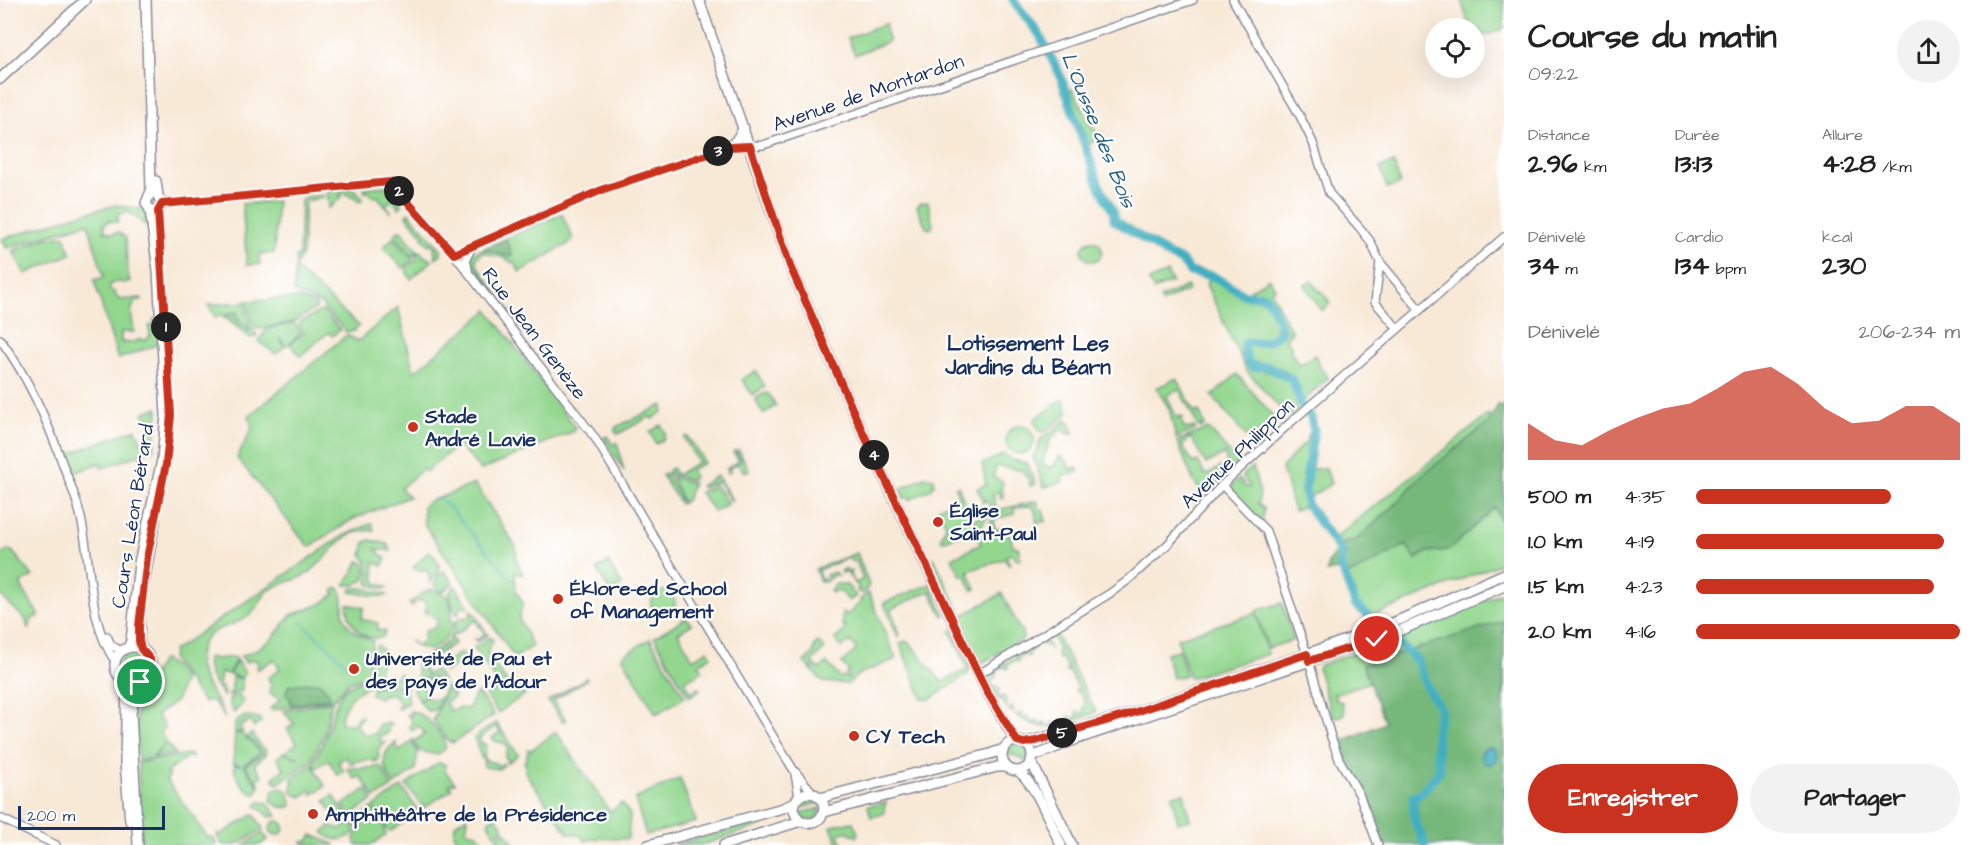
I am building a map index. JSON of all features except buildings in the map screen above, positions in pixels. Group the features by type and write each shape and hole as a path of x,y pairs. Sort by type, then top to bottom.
{"main road":[{"path":"0,79 85,0"},
{"name":"Cours Léon Bérard","path":"141,649 139,626 142,591 164,475 171,415 150,135 146,0"},
{"path":"699,0 797,283 858,422 1013,744"},
{"path":"730,147 744,128"},
{"name":"Cours Léon Bérard","path":"124,650 131,641 139,563 162,460 166,416 156,204"},
{"path":"1391,629 1504,574"},
{"path":"1018,771 1025,769 1032,759 1077,739 1391,629 1504,586"},
{"path":"132,845 125,763 126,682 116,671 116,661 124,650 141,649 148,655 151,664 149,675 140,682 132,713 138,845"},
{"path":"648,845 783,808 807,794 817,796 990,754 1013,744 1127,715 1308,657"},
{"path":"126,682 140,682"},
{"path":"1013,744 1030,748 1032,759 1072,845"},
{"path":"1007,767 1002,760 1013,744"},
{"path":"797,800 795,814 801,821 810,824 816,822 824,812 994,767 1007,767 1022,774 1036,795 1062,845"},
{"path":"817,796 823,804 824,812"},
{"path":"724,845 801,821"}],"street":[{"name":"Avenue de Montardon","path":"454,254 604,189 730,147 763,145 1193,0"},
{"path":"1233,0 1300,116 1312,143 1329,194 1360,228 1370,241 1380,262 1420,310"},
{"path":"156,204 390,182 454,254"},
{"name":"Avenue Philippon","path":"979,674 1127,581 1167,545 1222,485 1301,413 1504,237"},
{"path":"468,272 466,259 472,247"},
{"name":"Rue Jean Genèze","path":"454,254 595,438 793,769"},
{"path":"1380,262 1375,302 1398,329"},
{"path":"0,339 32,389 46,419 73,492 81,516 96,608 106,646 116,661"},
{"path":"1222,485 1266,531 1339,759 1359,794 1378,845"},
{"path":"96,608 111,645 124,650"},
{"path":"793,769 817,796"},
{"path":"793,769 797,800"},
{"path":"0,818 56,845"}],"green space":[{"path":"1461,0 1504,0 1504,29 1485,35 1485,18 1467,18"},
{"path":"886,23 889,41 855,55 848,38"},
{"path":"1072,89 1099,138 1088,144 1067,91"},
{"path":"1394,163 1400,184 1387,188 1380,167"},
{"path":"386,186 402,205 399,208 391,200 386,205 392,213 377,196 373,197 368,191 366,193 364,191 364,188"},
{"path":"355,189 363,199 359,202 354,197 341,193 342,197 329,208 327,191"},
{"path":"323,195 323,198 305,201 302,254 295,267 296,257 299,255 301,200 305,197"},
{"path":"277,201 274,253 259,254 260,264 247,265 242,204"},
{"path":"928,202 933,226 930,229 926,227 917,207 920,203"},
{"path":"116,205 141,209 147,213 147,225 132,214 130,215 129,212 119,213 118,222 109,221 104,224 105,232 111,234 118,232 126,238 127,269 130,282 121,283 120,281 110,284 110,291 115,292 120,300 141,298 142,300 137,301 132,308 134,332 121,332 121,342 130,343 141,339 145,341 150,336 149,326 154,325 154,318 158,326 159,344 118,359 94,280 104,277 88,223 7,248 2,239"},
{"path":"408,212 441,249 441,254 436,258 435,248 422,238 424,236 406,216"},
{"path":"562,214 573,239 542,260 519,272 515,264 504,258 483,252 476,259 477,265 525,333 469,259 471,254"},
{"path":"400,230 418,251 413,256 394,235"},
{"path":"65,236 71,254 25,274 13,251"},
{"path":"393,238 413,259 403,268 383,247"},
{"path":"506,239 512,255 509,257 483,249"},
{"path":"1092,241 1099,244 1102,251 1099,258 1092,261 1085,258 1082,251 1085,244"},
{"path":"420,251 425,257 433,260 411,279 406,268 417,259 416,255"},
{"path":"295,268 359,326 355,331 346,332 321,304 294,292"},
{"path":"1167,272 1172,282 1154,290 1149,281"},
{"path":"1210,278 1233,292 1246,297 1259,298 1269,305 1277,323 1275,326 1277,332 1264,340 1247,339 1241,343 1241,353 1244,360 1257,369 1291,381 1300,408 1288,417 1246,370 1206,284"},
{"path":"1269,278 1275,288 1271,291 1292,332 1286,337 1292,348 1290,350 1299,365 1315,355 1321,370 1328,378 1303,401 1291,375 1271,365 1251,361 1246,346 1274,341 1285,329 1272,300 1263,293 1246,293"},
{"path":"1311,281 1330,303 1324,310 1321,310 1305,285"},
{"path":"1187,286 1189,290 1162,302 1160,298"},
{"path":"298,298 316,304 316,308 296,321 261,329 258,329 251,319 247,301"},
{"path":"245,302 247,315 257,336 250,338 244,333 249,331 240,324 236,312 223,316 220,314 216,318 208,305"},
{"name":"Stade André Lavie","path":"398,307 414,372 488,310 575,427 574,431 481,470 456,442 449,447 452,450 426,472 423,469 401,488 409,497 353,519 309,547 237,458 252,428 249,416 347,335 358,341"},
{"path":"324,311 340,330 332,336 329,332 300,356 290,344 304,333 299,326 301,322"},
{"path":"236,312 240,323 247,323 250,330 244,333 223,316"},
{"path":"294,323 301,333 286,346 279,338 284,347 276,354 258,341 267,329"},
{"path":"756,371 765,387 752,395 742,379"},
{"path":"1237,374 1278,422 1252,443 1212,396"},
{"path":"1177,378 1195,413 1199,411 1205,425 1201,428 1198,426 1180,391 1176,390 1167,396 1177,418 1182,416 1181,420 1185,429 1195,427 1195,430 1176,438 1169,408 1156,388"},
{"path":"765,393 769,394 776,406 763,414 755,399"},
{"path":"1064,400 1068,414 1041,432 1034,422 1035,419"},
{"path":"663,405 663,411 653,419 649,417 618,434 615,431 616,427"},
{"path":"1498,405 1504,406 1504,530 1495,507 1449,550 1427,552 1416,559 1406,545 1347,576 1337,570 1327,572 1328,563 1341,544 1356,540 1397,503 1421,476 1488,423"},
{"path":"158,409 155,449 102,468 100,463 71,474 64,456 136,429 141,442 153,438 150,431 155,423 151,418 146,418 143,413"},
{"path":"1489,414 1492,418 1489,423 1421,476 1397,503 1356,540 1341,544 1336,537"},
{"path":"1066,420 1070,423 1073,433 1069,434 1062,430 1057,432 1056,437 1052,436 1042,463 1052,469 1060,456 1067,461 1069,469 1077,467 1078,472 1062,477 1063,482 1044,487 1033,457 1040,440"},
{"path":"661,425 666,433 662,441 656,444 650,432"},
{"path":"1020,426 1030,430 1034,440 1030,450 1020,454 1010,450 1006,440 1010,430"},
{"path":"1207,429 1239,464 1204,496 1193,480 1177,441","holes":["1191,438 1206,464 1225,454 1227,465 1205,475 1198,461 1193,463 1183,447 1187,439"]},
{"path":"1310,432 1301,491 1304,505 1294,511 1282,468 1302,445 1304,446"},
{"path":"607,436 613,445 617,442 624,471 603,438"},
{"path":"687,436 704,463 691,470 694,478 691,480 670,474 668,470 672,468 677,475 698,462 684,438"},
{"path":"739,450 749,470 744,472 739,464 729,468 728,473 726,469 739,461 733,452 735,451 742,461 736,451"},
{"path":"1004,454 1013,460 1027,463 1036,484 1030,486 1029,478 1024,475 1025,471 996,466 993,477 1003,482 1001,488 1004,498 1001,499 999,492 993,493 996,508 991,509 981,528 984,533 988,535 993,531 990,522 994,511 1037,501 1046,521 1037,523 1032,506 1014,508 1015,514 995,519 995,530 1008,527 1013,546 1018,547 1021,559 1016,559 1011,554 1006,556 1009,565 1004,559 968,571 976,589 972,590 965,575 961,576 952,558 981,544 971,530 942,541 946,525 938,508 959,498 955,488 958,486 972,520 986,515 991,508 987,501 981,503 984,500 977,489 986,484 982,464"},
{"path":"1253,467 1260,493 1258,504 1264,508 1262,523 1229,488 1239,479 1247,488 1250,487 1242,476"},
{"path":"1326,468 1331,484 1310,497 1309,500 1307,491 1310,469"},
{"path":"667,473 682,503 680,504 662,475"},
{"path":"717,476 733,501 730,501 719,482 702,488 700,486"},
{"path":"672,477 693,483 683,503"},
{"path":"925,477 934,479 931,489 909,500 908,497 904,498 900,489"},
{"path":"475,484 516,547 517,561 523,574 515,573 516,591 523,603 519,618 532,646 515,658 424,524 423,506 430,501"},
{"path":"716,486 728,504 714,512 700,492"},
{"path":"1495,507 1504,530 1504,562 1365,619 1347,576 1406,545 1427,552 1449,550"},
{"path":"372,523 374,531 363,531 344,538 307,574 281,584 266,593 250,615 210,634 201,647 199,667 225,718 213,701 208,700 204,703 172,659 173,651 343,536"},
{"path":"370,540 387,544 391,551 375,549 386,559 382,566 374,562 375,582 387,587 383,589 369,585 367,562 362,555 365,542"},
{"path":"7,550 12,551 33,576 20,584 39,616 33,618 28,628 26,620 0,595 0,556"},
{"path":"429,551 438,563 439,571 429,583 430,577 425,569 421,571 413,568"},
{"path":"857,553 869,585 864,593 858,592 859,588 845,571 842,574 840,571 847,568 845,570 847,572 851,571 850,576 856,583 863,579 856,561 852,562 849,558 818,570 821,580 823,578 826,581 828,579 826,575 834,572 839,576 835,574 825,582 820,582 815,569"},
{"path":"934,558 956,604 954,612 928,559"},
{"path":"359,561 365,566 364,580 354,585 345,585"},
{"path":"608,562 622,585 610,592 597,569"},
{"path":"442,571 453,583 443,592 436,589 434,585"},
{"path":"836,584 847,585 856,596 849,601 841,592 832,593 830,590"},
{"path":"930,584 945,615 943,616 930,591 891,609 900,636 898,637 884,603"},
{"path":"455,586 469,607 463,606 459,609 458,615 453,609 449,593"},
{"path":"338,587 342,596 346,622 358,633 373,641 367,677 350,681 334,699 272,710 270,708 281,700 269,693 271,685 268,678 280,669 274,659 257,670 258,661 250,660 246,663 241,656 271,640 291,615 321,604 335,594 333,591"},
{"path":"353,588 363,588 387,595 381,597 350,592"},
{"path":"429,589 448,596 452,613 450,620 454,622 446,639 431,650 417,647 409,640 416,645 423,642 425,631 436,627 437,620 428,612 425,613 427,605 422,600 414,603 412,607 409,603"},
{"path":"663,591 672,594 675,603 672,612 663,615 654,612 651,603 654,594"},
{"path":"1504,592 1504,696 1363,665 1370,682 1334,694 1336,700 1342,702 1344,714 1338,717 1332,716 1318,669 1320,665 1392,639"},
{"path":"869,593 896,659 859,674 848,684 823,682 804,662 813,653 814,646 818,642 825,649 812,661 815,665 811,668 812,670 817,667 819,669 827,663 841,678 844,676 849,678 846,674 849,671 842,663 857,649 850,641 842,648 835,639 844,631 842,613 847,615 862,601 860,599"},
{"path":"1002,593 1022,630 1023,639 984,662 977,659 958,620"},
{"path":"1282,603 1294,640 1268,648 1256,611"},
{"path":"347,604 364,607 361,619 378,623 377,630 385,631 383,637 369,637 357,630 350,618"},
{"path":"472,610 488,635 477,642 474,638 477,640 485,634 475,620 451,636 455,643 421,665 427,675 435,670 440,676 417,679 417,663 449,641 457,620 464,617 466,619 471,615"},
{"path":"1256,613 1268,654 1190,678 1177,638"},
{"path":"686,618 692,624 678,633 693,659 708,650 711,656 699,664 703,671 685,681 691,692 699,688 700,690 689,697 654,637"},
{"path":"1504,621 1504,845 1384,845 1364,792 1350,768 1340,742 1385,723 1363,665"},
{"path":"953,630 970,667 968,674 929,700 922,698 900,644 905,641 909,642 942,682 968,669 950,631"},
{"path":"1055,632 1096,712 1073,722 1067,718 1070,716 1072,719 1078,716 1076,712 1078,711 1080,714 1084,712 1083,707 1086,705 1079,691 1075,690 1078,688 1069,671 1065,671 1068,669 1062,658 1059,659 1057,655 1058,648 1052,635"},
{"path":"489,638 493,641 487,652 510,687 512,683 523,685 526,691 524,695 498,713 482,690 487,687 491,692 500,686 474,648"},
{"path":"650,639 685,697 656,714 622,656"},
{"path":"1044,639 1048,645 1044,646 1042,643 1029,652 1030,655 1027,657 1025,654 1018,658 1018,662 1016,660 1007,665 1007,669 1005,666 996,671 997,675 991,682 994,688 997,686 1000,690 997,692 1000,698 1004,696 1008,703 1005,705 1007,707 1001,702 987,680 989,672"},
{"path":"378,645 387,657 383,659 377,677 396,678 399,673 407,687 370,679"},
{"path":"1179,650 1186,675 1173,678 1166,653"},
{"path":"133,652 143,656 147,666 143,676 133,680 123,676 119,666 123,656"},
{"path":"461,652 466,658 445,672 441,666"},
{"path":"234,657 236,660 228,674 221,672 219,687 222,687 224,697 208,669 208,658 215,659"},
{"path":"163,660 174,666 184,679 176,701 157,715 165,728 160,732 166,743 164,745 169,745 175,754 154,758 163,745 152,758 138,761 136,714 141,696"},
{"path":"237,661 245,673 242,678 229,674"},
{"path":"232,676 242,679 242,691 229,695 228,693 232,693"},
{"path":"441,678 442,682 428,683 424,692 426,695 419,700 413,690 416,681"},
{"path":"586,678 553,701 566,720 563,722 548,701"},
{"path":"359,681 381,684 362,689 348,701 341,724 354,724 358,716 362,716 357,725 364,735 375,734 379,724 389,723 391,725 387,728 389,732 379,738 383,744 386,742 378,750 379,760 350,763 346,757 338,762 344,771 338,775 328,760 316,768 313,763 340,695"},
{"path":"319,682 330,694 329,698 291,706 290,698 285,694 289,685"},
{"path":"382,685 406,689 408,702 406,705 403,703 401,708 397,709 400,703 393,694 382,695 380,698 371,694 373,688"},
{"path":"446,685 454,697 445,703 451,711 459,708 468,709 478,693 494,715 453,743 448,741 433,720 447,689 435,710 427,711 420,701 427,696 429,699 439,699"},
{"path":"239,695 244,702 234,713 229,703 230,697"},
{"path":"332,701 324,734 312,760 277,784 273,778 284,769 277,758 283,753 299,758 282,752 297,743 287,729 294,724 284,711"},
{"path":"410,711 416,712 434,726 445,744 445,749 437,755 420,751 411,739 414,741 425,734 419,726 412,731 409,726 413,723 407,714 411,715"},
{"path":"1019,713 1031,718 1030,722 1035,723 1038,720 1037,724 1042,725 1045,722 1044,725 1052,726 1054,722 1054,726 1060,726 1062,721 1068,725 1055,727 1042,727 1030,723 1017,716"},
{"path":"245,716 259,718 261,722 254,727 249,721 240,727 243,732 235,732 235,723"},
{"path":"496,722 518,755 506,764 508,760 505,757 508,747 492,738 500,732 496,726 479,739 486,746 484,757 487,761 496,763 498,766 503,763 504,765 499,769 485,767 483,763 485,760 482,759 474,738"},
{"path":"556,732 610,812 622,803 630,815 628,839 596,838 585,841 580,835 568,833 525,772 524,762 528,749 531,750"},
{"path":"235,733 242,734 251,741 260,753 243,765 259,787 255,795 247,790 236,774 234,765 241,765 233,763"},
{"path":"252,733 262,749 266,750 265,756 254,764 262,776 257,779 260,786 245,765 265,755 246,737"},
{"path":"397,742 395,745 400,751 411,742 418,752 415,770 394,785 384,762 387,751"},
{"path":"1017,744 1027,750 1029,756 1027,762 1017,756 1006,754 1008,748"},
{"path":"189,754 193,759 189,756 167,772 169,777 166,779 208,838 212,837 217,845 141,845 138,763"},
{"path":"438,763 445,764 445,771 455,783 449,784 452,789 424,808 406,785"},
{"path":"312,764 325,786 312,795 311,790 301,797 292,793 292,778"},
{"path":"375,766 381,767 392,787 375,798 360,776 355,779 347,768 374,768"},
{"path":"680,778 696,822 646,835 635,799"},
{"path":"279,787 288,791 292,806 281,807 271,800 273,791"},
{"path":"402,787 419,812 391,831 373,808 386,828 384,830 386,835 371,845 356,845 354,838 359,830 354,821"},
{"path":"366,789 373,800 350,816 343,805"},
{"path":"1184,793 1190,820 1178,823 1172,795"},
{"path":"333,795 348,817 330,809 325,801"},
{"path":"807,797 814,798 819,803 797,809 800,800"},
{"path":"260,802 268,803 277,816 270,817 256,805"},
{"path":"886,802 883,814 871,817 868,806"},
{"path":"821,808 817,817 812,820 804,819 798,814"},
{"path":"254,814 263,829 237,845 223,845 217,837 218,833 220,835"},
{"path":"495,816 504,828 495,834 489,825 489,820"},
{"path":"781,816 763,825 702,845 673,845"},
{"path":"466,817 468,819 466,831 477,833 484,842 480,845 460,842 454,834 455,824"},
{"path":"274,821 280,821 284,828 280,835 274,835 270,831 270,825"},
{"path":"351,822 355,832 343,839 330,838 323,832 330,826 341,829"},
{"path":"853,822 858,833 857,837 848,832 841,833 839,834 843,845 839,845 831,827"},
{"path":"505,831 513,843 518,845 495,845 499,841 497,837"},
{"path":"262,833 268,839 260,845 244,845"},
{"path":"312,835 336,845 305,845 302,842 308,841"}],"water":[{"path":"1489,748 1495,750 1497,756 1495,762 1489,764 1483,762 1481,756 1483,750"}],"waterway":[{"name":"L'Ousse des Bois","path":"1013,0 1039,34 1060,75 1099,185 1114,213 1114,220 1170,256 1182,261 1190,272 1213,276 1245,295 1264,296 1271,303 1281,329 1278,334 1267,342 1247,342 1244,346 1248,362 1254,367 1266,366 1293,380 1301,404 1311,417 1314,430 1305,488 1307,505 1342,553 1340,563 1355,604 1417,660 1427,687 1441,710 1436,740 1440,771 1421,793 1413,796 1414,818 1425,845"},
{"path":"438,498 450,508 513,581"},
{"path":"301,622 350,669"}],"place":[{"name":"Stade André Lavie","path":"413,427"},
{"name":"Église Saint-Paul","path":"938,522"},
{"name":"Éklore-ed School of Management","path":"558,599"},
{"name":"Université de Pau et des pays de l'Adour","path":"354,669"},
{"name":"CY Tech","path":"854,736"},
{"name":"Amphithéâtre de la Présidence","path":"313,814"}],"district":[{"name":"Lotissement Les Jardins du Béarn","path":"1028,355"}],"route":[{"path":"140,682 149,675 151,669 150,659 141,649 139,626 147,558 166,464 171,415 158,211 162,204 390,182 454,254 604,189 740,145 750,146 790,266 858,422 986,690 1017,741 1024,743 1036,741 1127,715 1307,654 1309,661 1377,639"}]}
